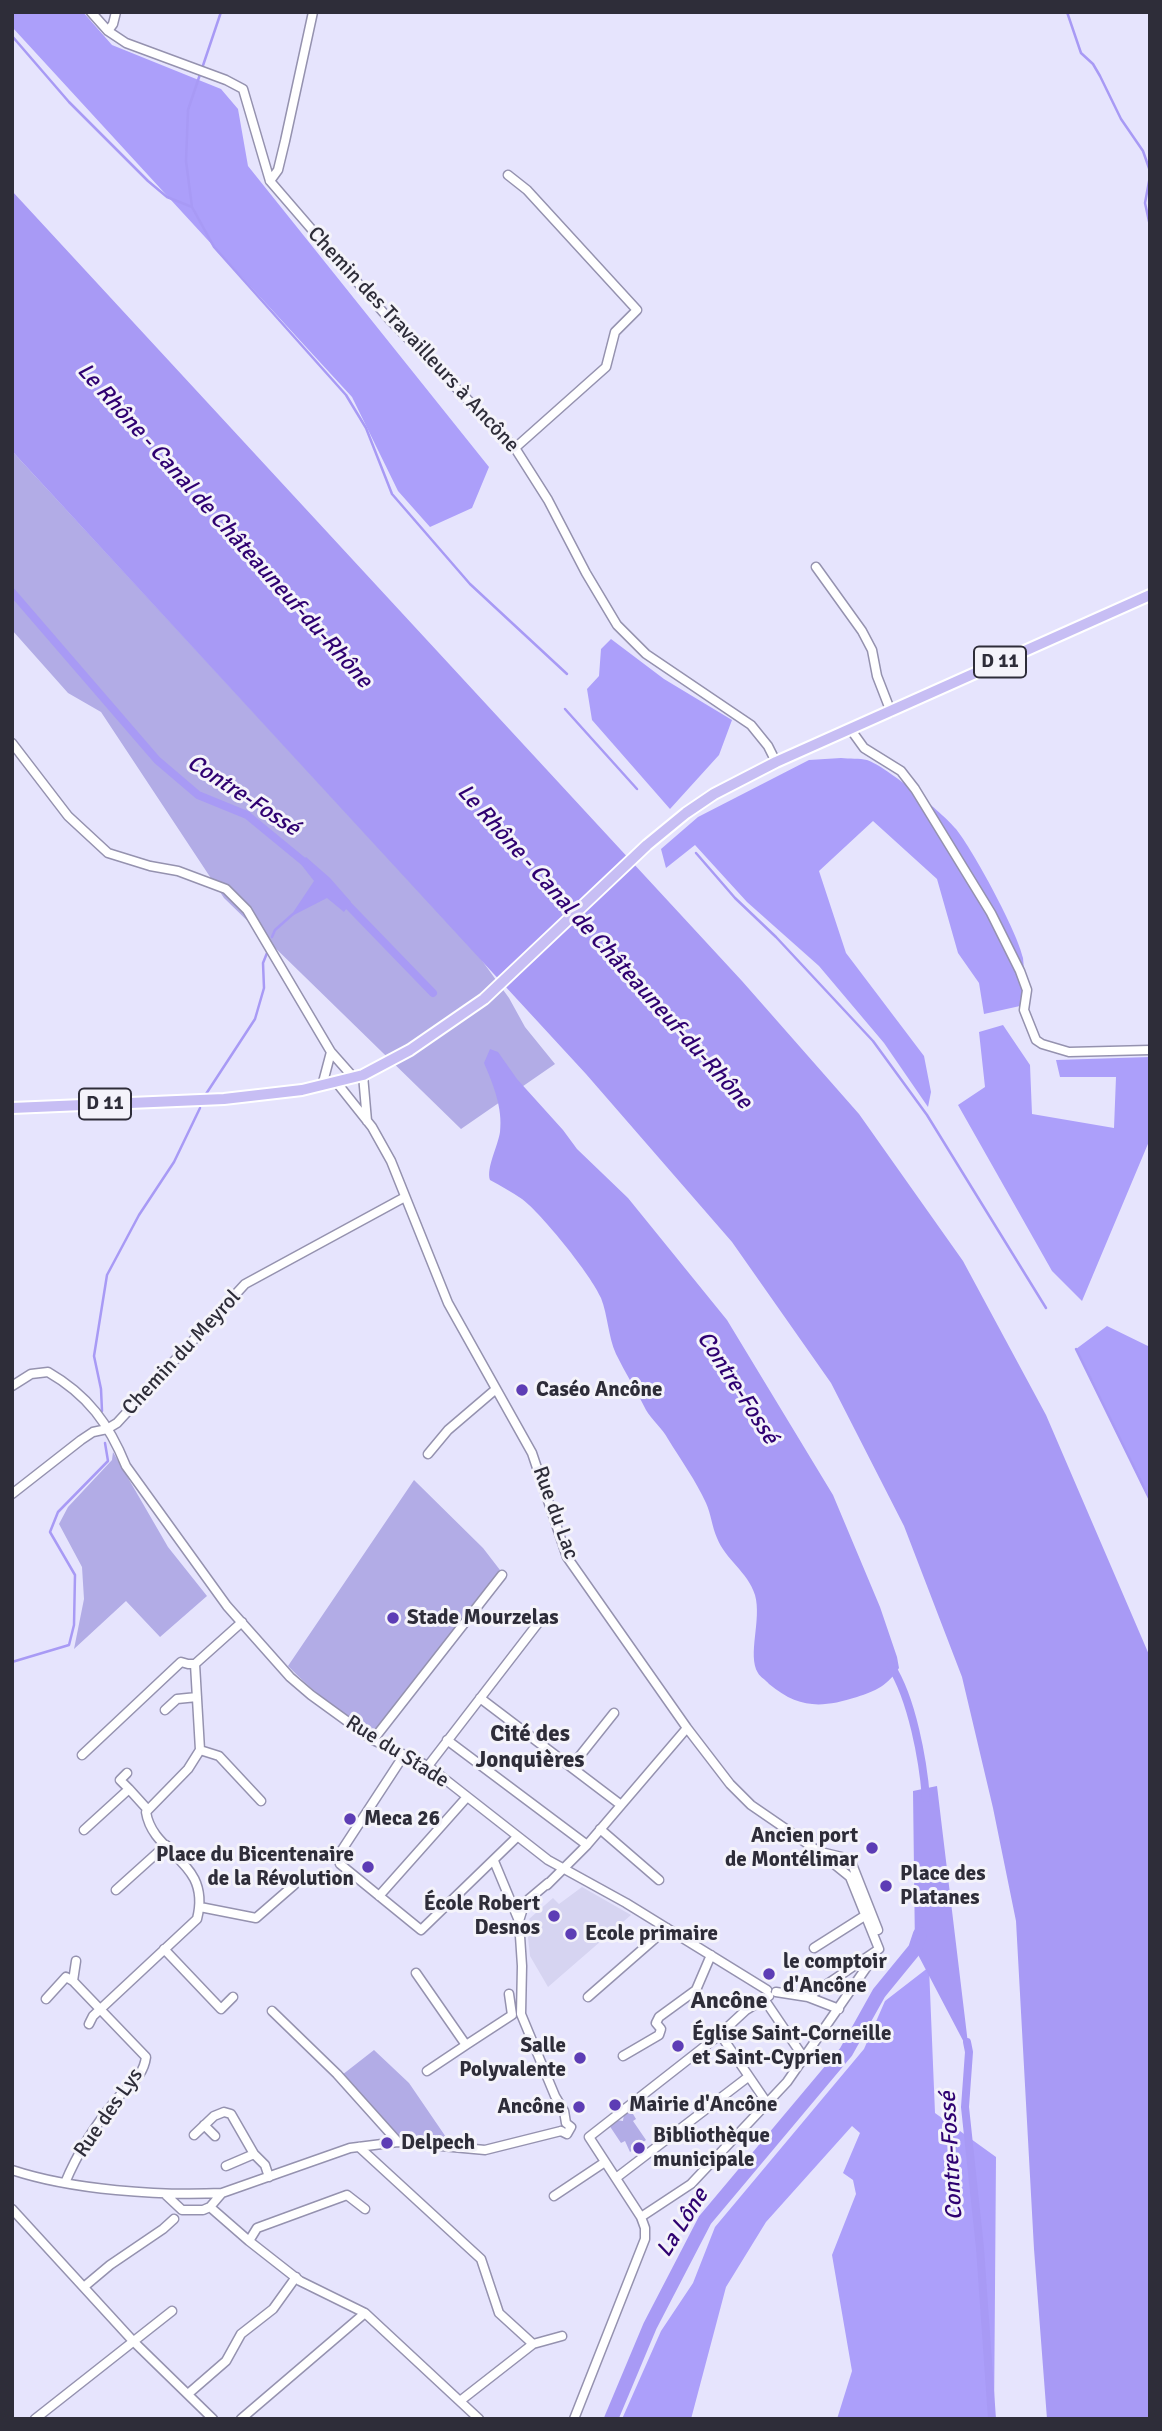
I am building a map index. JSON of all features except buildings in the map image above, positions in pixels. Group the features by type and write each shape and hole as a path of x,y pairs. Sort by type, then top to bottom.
{"main road":[{"name":"D 11","path":"12,1108 224,1099 322,1086 358,1076 410,1050 484,999 647,845 685,813 714,794 776,762 1150,595"}],"street":[{"name":"Chemin des Travailleurs à Ancône","path":"91,12 108,31 126,43 243,89 270,181 390,319 515,448 548,500 617,625 646,654 751,725 768,746 776,762"},
{"path":"108,31 116,12"},
{"path":"270,181 278,170 313,12"},
{"path":"508,176 527,190 637,310 615,332 606,367 515,448"},
{"path":"816,567 862,631 872,650 877,676 891,712"},
{"path":"851,730 864,748 901,771 915,789 991,913 1027,990 1024,1010 1036,1040 1069,1052 1150,1050"},
{"path":"12,743 68,816 108,853 150,866 178,871 226,889 247,910 331,1052 358,1076 367,1121"},
{"path":"322,1086 331,1052"},
{"name":"Rue du Lac","path":"337,1083 367,1121 391,1161 448,1303 532,1453 567,1557 687,1728 730,1784 751,1805 818,1851"},
{"name":"Chemin du Meyrol","path":"12,1494 81,1440 93,1432 107,1429 117,1423 245,1284 405,1197"},
{"name":"Rue du Stade","path":"12,1386 31,1374 47,1372 84,1398 99,1414 116,1441 126,1466 227,1606 290,1677 311,1695 373,1740 428,1766 562,1869 667,1928 769,1994 808,1997 839,2009"},
{"path":"428,1454 448,1430 496,1390"},
{"path":"373,1740 502,1575"},
{"path":"428,1766 542,1618"},
{"path":"82,1755 181,1661 195,1664 242,1622"},
{"path":"89,2024 100,2009 197,1919 200,1908 197,1879 148,1825 146,1812 188,1769 200,1750 195,1664"},
{"path":"165,1710 177,1699 197,1697"},
{"path":"480,1698 621,1805"},
{"path":"571,1767 614,1713"},
{"path":"519,1922 523,1908 587,1845 687,1728"},
{"path":"447,1740 587,1845"},
{"path":"200,1750 219,1756 261,1801"},
{"path":"404,1755 338,1856 340,1864 421,1930 517,1837"},
{"path":"127,1773 120,1780 148,1810"},
{"path":"85,1830 128,1789"},
{"path":"379,1896 467,1797"},
{"path":"600,1829 659,1880"},
{"path":"116,1890 166,1845"},
{"path":"818,1851 850,1877 879,1949"},
{"path":"642,2217 691,2184 787,2082 879,1949 881,1939 850,1859 818,1851"},
{"path":"494,1861 519,1922 522,1966 517,2014"},
{"path":"200,1908 256,1918 294,1885"},
{"path":"814,1948 866,1915"},
{"path":"588,1997 667,1928"},
{"path":"164,1949 220,2009 233,1997"},
{"path":"808,1997 879,1949"},
{"path":"623,2056 659,2035 661,2029 656,2023 659,2017 696,1990 711,1955"},
{"path":"46,1999 66,1978 73,1981 76,1961"},
{"path":"416,1973 466,2045"},
{"name":"Rue des Lys","path":"65,2183 72,2165 115,2100 144,2070 146,2057 73,1981"},
{"path":"509,1994 564,2111 566,2128"},
{"path":"589,2137 769,1994 804,2058"},
{"path":"272,2011 337,2074 398,2142"},
{"path":"427,2071 517,2014"},
{"path":"720,2034 766,2103"},
{"path":"616,2178 748,2077"},
{"path":"194,2134 214,2116 224,2112 231,2114 254,2154 265,2165 269,2176"},
{"path":"204,2125 215,2136"},
{"path":"12,2170 65,2183 166,2195 222,2193 323,2156 359,2147 398,2142 485,2150 566,2128 589,2137 642,2217 645,2239 574,2419"},
{"path":"359,2147 481,2259 499,2313 533,2344"},
{"path":"226,2166 254,2154"},
{"path":"554,2196 606,2162"},
{"path":"174,2218 174,2198 180,2193"},
{"path":"85,2286 110,2265 163,2230 174,2218 187,2211 203,2210 222,2193"},
{"path":"204,2194 210,2197 211,2205 249,2241 296,2277 365,2313 479,2419"},
{"path":"166,2195 176,2206 187,2211"},
{"path":"249,2241 257,2228 346,2195 365,2209"},
{"path":"12,2209 134,2341 213,2419"},
{"path":"188,2394 226,2361 241,2334 272,2309 296,2277"},
{"path":"35,2419 172,2311"},
{"path":"241,2419 365,2313"},
{"path":"460,2401 533,2344 562,2336"}],"shaded area":[{"path":"12,12 83,12 112,45 221,89 238,109 248,166 489,467 472,508 430,527 398,491 352,397 12,27"},
{"path":"12,451 478,955 509,998 525,1027 555,1064 461,1129 224,898 101,712 68,693 12,630"},
{"path":"611,639 664,679 732,720 719,755 670,809 592,720 587,689 599,676 601,649"},
{"path":"864,759 888,771 956,829 994,892 1013,930 1023,958 1020,1006 984,1014 979,983 958,953 937,879 873,821 819,871 846,953 924,1056 931,1092 928,1107 884,1043 819,966 747,902 695,845 666,868 661,849 698,817 809,760"},
{"path":"1003,1025 1030,1065 1032,1114 1114,1128 1116,1077 1060,1077 1056,1060 1150,1057 1150,1139 1082,1301 1052,1271 958,1105 985,1087 979,1032"},
{"path":"1107,1326 1150,1347 1150,1500 1076,1349"},
{"path":"113,1452 168,1547 207,1596 160,1637 126,1601 74,1649 84,1599 82,1567 59,1524 68,1507 112,1460"},
{"name":"Stade Mourzelas","path":"414,1480 483,1548 500,1570 379,1736 331,1704 288,1666"},
{"name":"Ecole primaire","path":"582,1887 631,1915 548,1987 530,1956 528,1937 537,1930 529,1919 553,1898 559,1904"},
{"path":"929,1967 935,2113 996,2157 994,2419 837,2419 852,2371 832,2255 856,2194 853,2180 843,2173 860,2133 852,2126 766,2222 726,2287 691,2419 622,2419 661,2331 693,2283 715,2227 864,2049 885,2001"},
{"path":"374,2050 409,2083 450,2143 399,2138 342,2075"},
{"path":"630,2109 636,2119 633,2121 646,2140 630,2152 625,2141 621,2143 609,2125 616,2120 623,2121 624,2114"}],"water":[{"name":"Le Rhône - Canal de Châteauneuf-du-Rhône","path":"12,191 742,981 859,1114 963,1261 1046,1415 1150,1657 1150,2419 1047,2419 1034,2249 1016,1921 993,1808 962,1677 904,1526 831,1383 732,1242 586,1074 12,451"},
{"path":"306,857 330,878 351,902 344,912 327,898 290,917 314,881 300,863"},
{"path":"490,1049 498,1052 517,1079 577,1149 628,1198 727,1320 833,1495 880,1607 899,1668 881,1687 844,1701 811,1704 790,1698 758,1673 754,1657 757,1605 752,1587 725,1553 698,1487 666,1435 646,1410 616,1354 596,1288 541,1217 518,1196 490,1180 501,1123 496,1096 484,1063"},
{"path":"937,1786 969,2052 915,1949 913,1791"}],"waterway":[{"path":"192,207 186,161 188,110 221,12"},
{"path":"1067,12 1081,53 1093,64 1121,119 1143,151 1150,171"},
{"path":"12,36 69,102 148,181 167,197 192,207 214,247 346,395 366,428 392,494 470,584 567,674"},
{"path":"1150,176 1145,203 1150,226"},
{"name":"Contre-Fossé","path":"12,592 157,760 198,795 247,815 309,866"},
{"path":"565,709 637,789"},
{"path":"696,853 735,898 776,937 873,1041 927,1115 1046,1308"},
{"name":"Contre-Fossé","path":"343,900 433,993"},
{"path":"272,937 275,930 293,914"},
{"path":"206,1094 255,1019 264,988 263,963 267,953"},
{"path":"102,1411 101,1389 94,1356 107,1275 139,1215 174,1162 200,1108"},
{"path":"1076,1349 1150,1500"},
{"path":"12,1662 69,1645 74,1625 75,1575 50,1532 58,1512 108,1461 105,1443"},
{"name":"Contre-Fossé","path":"891,1666 911,1712 926,1798"},
{"name":"La Lône","path":"611,2419 650,2326 705,2220 846,2052 879,1993 915,1949 920,1934"},
{"name":"Contre-Fossé","path":"967,2042 969,2052 965,2107 980,2248 992,2419"}],"place":[{"name":"Caséo Ancône","path":"522,1390"},
{"name":"Stade Mourzelas","path":"393,1618"},
{"name":"Meca 26","path":"350,1819"},
{"name":"Ancien port de Montélimar","path":"872,1848"},
{"name":"Place du Bicentenaire de la Révolution","path":"368,1867"},
{"name":"Place des Platanes","path":"886,1886"},
{"name":"École Robert Desnos","path":"554,1916"},
{"name":"Ecole primaire","path":"571,1934"},
{"name":"le comptoir d'Ancône","path":"769,1974"},
{"name":"Église Saint-Corneille et Saint-Cyprien","path":"678,2046"},
{"name":"Salle Polyvalente","path":"580,2058"},
{"name":"Mairie d'Ancône","path":"615,2105"},
{"name":"Ancône","path":"579,2107"},
{"name":"Delpech","path":"387,2143"},
{"name":"Bibliothèque municipale","path":"639,2148"}],"district":[{"name":"Cité des Jonquières","path":"530,1748"},
{"name":"Ancône","path":"729,2002"}]}
